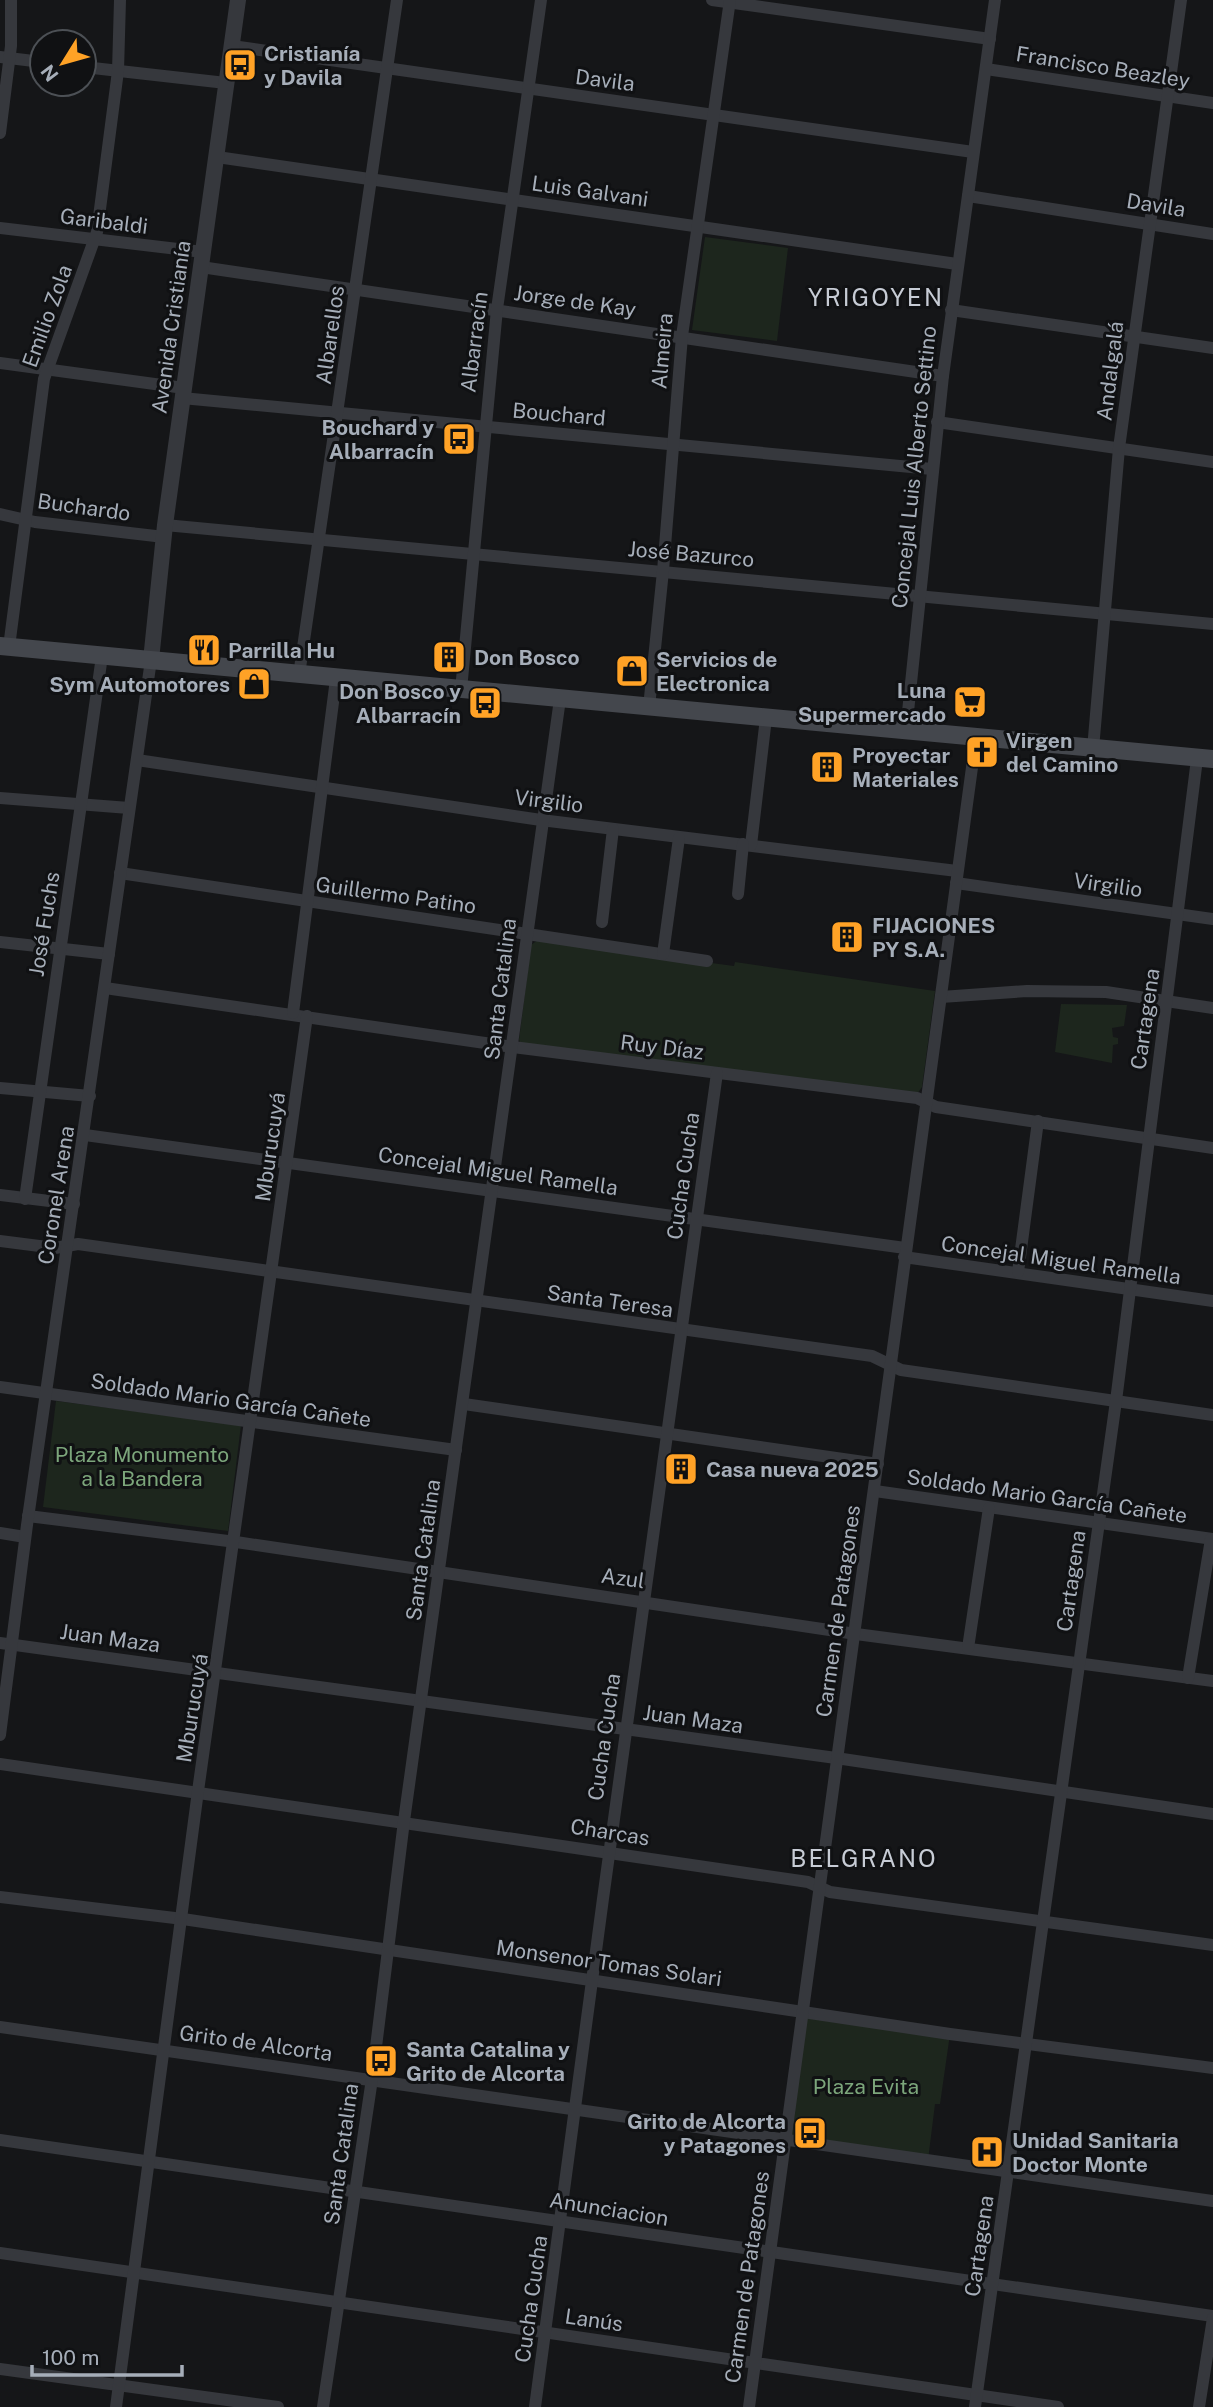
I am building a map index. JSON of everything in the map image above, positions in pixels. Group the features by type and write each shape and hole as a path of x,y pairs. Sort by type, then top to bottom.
{"main road":[{"path":"4,646 1205,759"}],"street":[{"path":"0,133 11,0"},
{"name":"Emilio Zola","path":"4,646 47,367 95,240 118,71 120,0"},
{"name":"Avenida Cristianía","path":"151,660 164,531 238,0"},
{"name":"Albarellos","path":"299,675 397,0"},
{"name":"Albarracín","path":"461,690 497,309 541,0"},
{"name":"Francisco Beazley","path":"712,0 990,39"},
{"name":"Concejal Luis Alberto Settino","path":"906,731 937,422 995,0"},
{"name":"Andalgalá","path":"1093,749 1119,448 1181,0"},
{"name":"Almeira","path":"649,707 682,336 730,1"},
{"name":"Davila","path":"232,46 973,152"},
{"path":"5,57 28,60"},
{"path":"98,69 226,83"},
{"name":"Francisco Beazley","path":"986,69 1213,103"},
{"name":"Luis Galvani","path":"217,157 957,264"},
{"name":"Davila","path":"968,196 1213,234"},
{"name":"Garibaldi","path":"0,228 95,240 202,260"},
{"name":"Jorge de Kay","path":"202,260 356,290 943,376"},
{"path":"951,310 1213,348"},
{"name":"Bouchard","path":"0,363 47,367 183,393 338,414 674,443 932,469"},
{"path":"937,422 1213,462"},
{"name":"Buchardo","path":"0,514 25,519 164,531"},
{"name":"José Bazurco","path":"164,531 320,540 1213,624"},
{"name":"José Fuchs","path":"25,1199 102,656"},
{"name":"Coronel Arena","path":"0,1735 6,1644 47,1394 151,660"},
{"path":"293,1013 336,679"},
{"name":"Santa Catalina","path":"323,2407 372,2079 404,1821 513,1047 541,820 560,699"},
{"path":"738,894 766,718"},
{"name":"Carmen de Patagones","path":"749,2407 817,1887 856,1634 904,1252 976,738"},
{"name":"Cartagena","path":"975,2401 1116,1401 1167,1000 1205,759"},
{"name":"Virgilio","path":"137,760 541,820 747,845 1213,919"},
{"path":"0,798 129,808"},
{"path":"602,922 613,829"},
{"path":"663,954 679,838"},
{"name":"Guillermo Patino","path":"120,873 707,961"},
{"path":"0,942 109,954"},
{"name":"Ruy Díaz","path":"105,988 293,1013 513,1047 917,1098 936,1107 1213,1148"},
{"path":"941,997 1027,991 1093,991 1213,1008"},
{"name":"Mburucuyá","path":"116,2407 198,1791 236,1542 307,1016"},
{"name":"Cucha Cucha","path":"535,2407 577,2110 642,1600 717,1073"},
{"path":"0,1088 90,1096"},
{"path":"1018,1272 1038,1121"},
{"name":"Concejal Miguel Ramella","path":"85,1135 697,1217 1018,1272 1213,1301"},
{"path":"0,1195 74,1204"},
{"name":"Santa Teresa","path":"0,1241 55,1248 68,1245 872,1356 901,1370 1213,1415"},
{"name":"Soldado Mario García Cañete","path":"0,1387 456,1450"},
{"name":"Soldado Mario García Cañete","path":"464,1404 665,1436 878,1464"},
{"name":"Soldado Mario García Cañete","path":"875,1492 1212,1539"},
{"path":"968,1648 989,1508"},
{"name":"Azul","path":"28,1516 236,1542 642,1600 856,1634 1213,1681"},
{"path":"0,1533 25,1537"},
{"path":"1188,1678 1212,1539"},
{"name":"Juan Maza","path":"6,1644 836,1758 1213,1814"},
{"name":"Charcas","path":"0,1764 609,1851 807,1882 830,1892 1213,1945"},
{"name":"Monsenor Tomas Solari","path":"0,1897 183,1919 387,1952 1213,2068"},
{"name":"Grito de Alcorta","path":"0,2027 1213,2201"},
{"name":"Anunciacion","path":"0,2140 1213,2317"},
{"name":"Lanús","path":"0,2253 755,2362 975,2401 1058,2407"},
{"path":"1199,2407 1213,2317"},
{"path":"0,2369 278,2407"}],"green space":[{"path":"705,237 788,248 777,341 692,330"},
{"path":"538,940 734,966 735,962 935,991 922,1087 917,1094 521,1044 519,1040 531,945"},
{"path":"1061,1004 1127,1005 1124,1026 1112,1028 1113,1037 1118,1038 1118,1044 1113,1045 1112,1063 1055,1052"},
{"name":"Plaza Monumento a la Bandera","path":"56,1401 241,1425 228,1531 43,1507"},
{"name":"Plaza Evita","path":"803,2010 950,2034 940,2104 935,2104 928,2160 785,2140"}],"place":[{"name":"Cristianía y Davila","path":"240,65"},
{"name":"Bouchard y Albarracín","path":"459,439"},
{"name":"Parrilla Hu","path":"204,650"},
{"name":"Don Bosco","path":"449,657"},
{"name":"Servicios de Electronica","path":"632,671"},
{"name":"Sym Automotores","path":"254,684"},
{"name":"Luna Supermercado","path":"970,702"},
{"name":"Don Bosco y Albarracín","path":"485,703"},
{"name":"Virgen del Camino","path":"982,752"},
{"name":"Proyectar Materiales","path":"827,767"},
{"name":"FIJACIONES PY S.A.","path":"847,937"},
{"name":"Casa nueva 2025","path":"681,1469"},
{"name":"Santa Catalina y Grito de Alcorta","path":"381,2061"},
{"name":"Grito de Alcorta y Patagones","path":"810,2133"},
{"name":"Unidad Sanitaria Doctor Monte","path":"987,2152"}],"district":[{"name":"YRIGOYEN","path":"876,297"},
{"name":"BELGRANO","path":"864,1858"}]}
